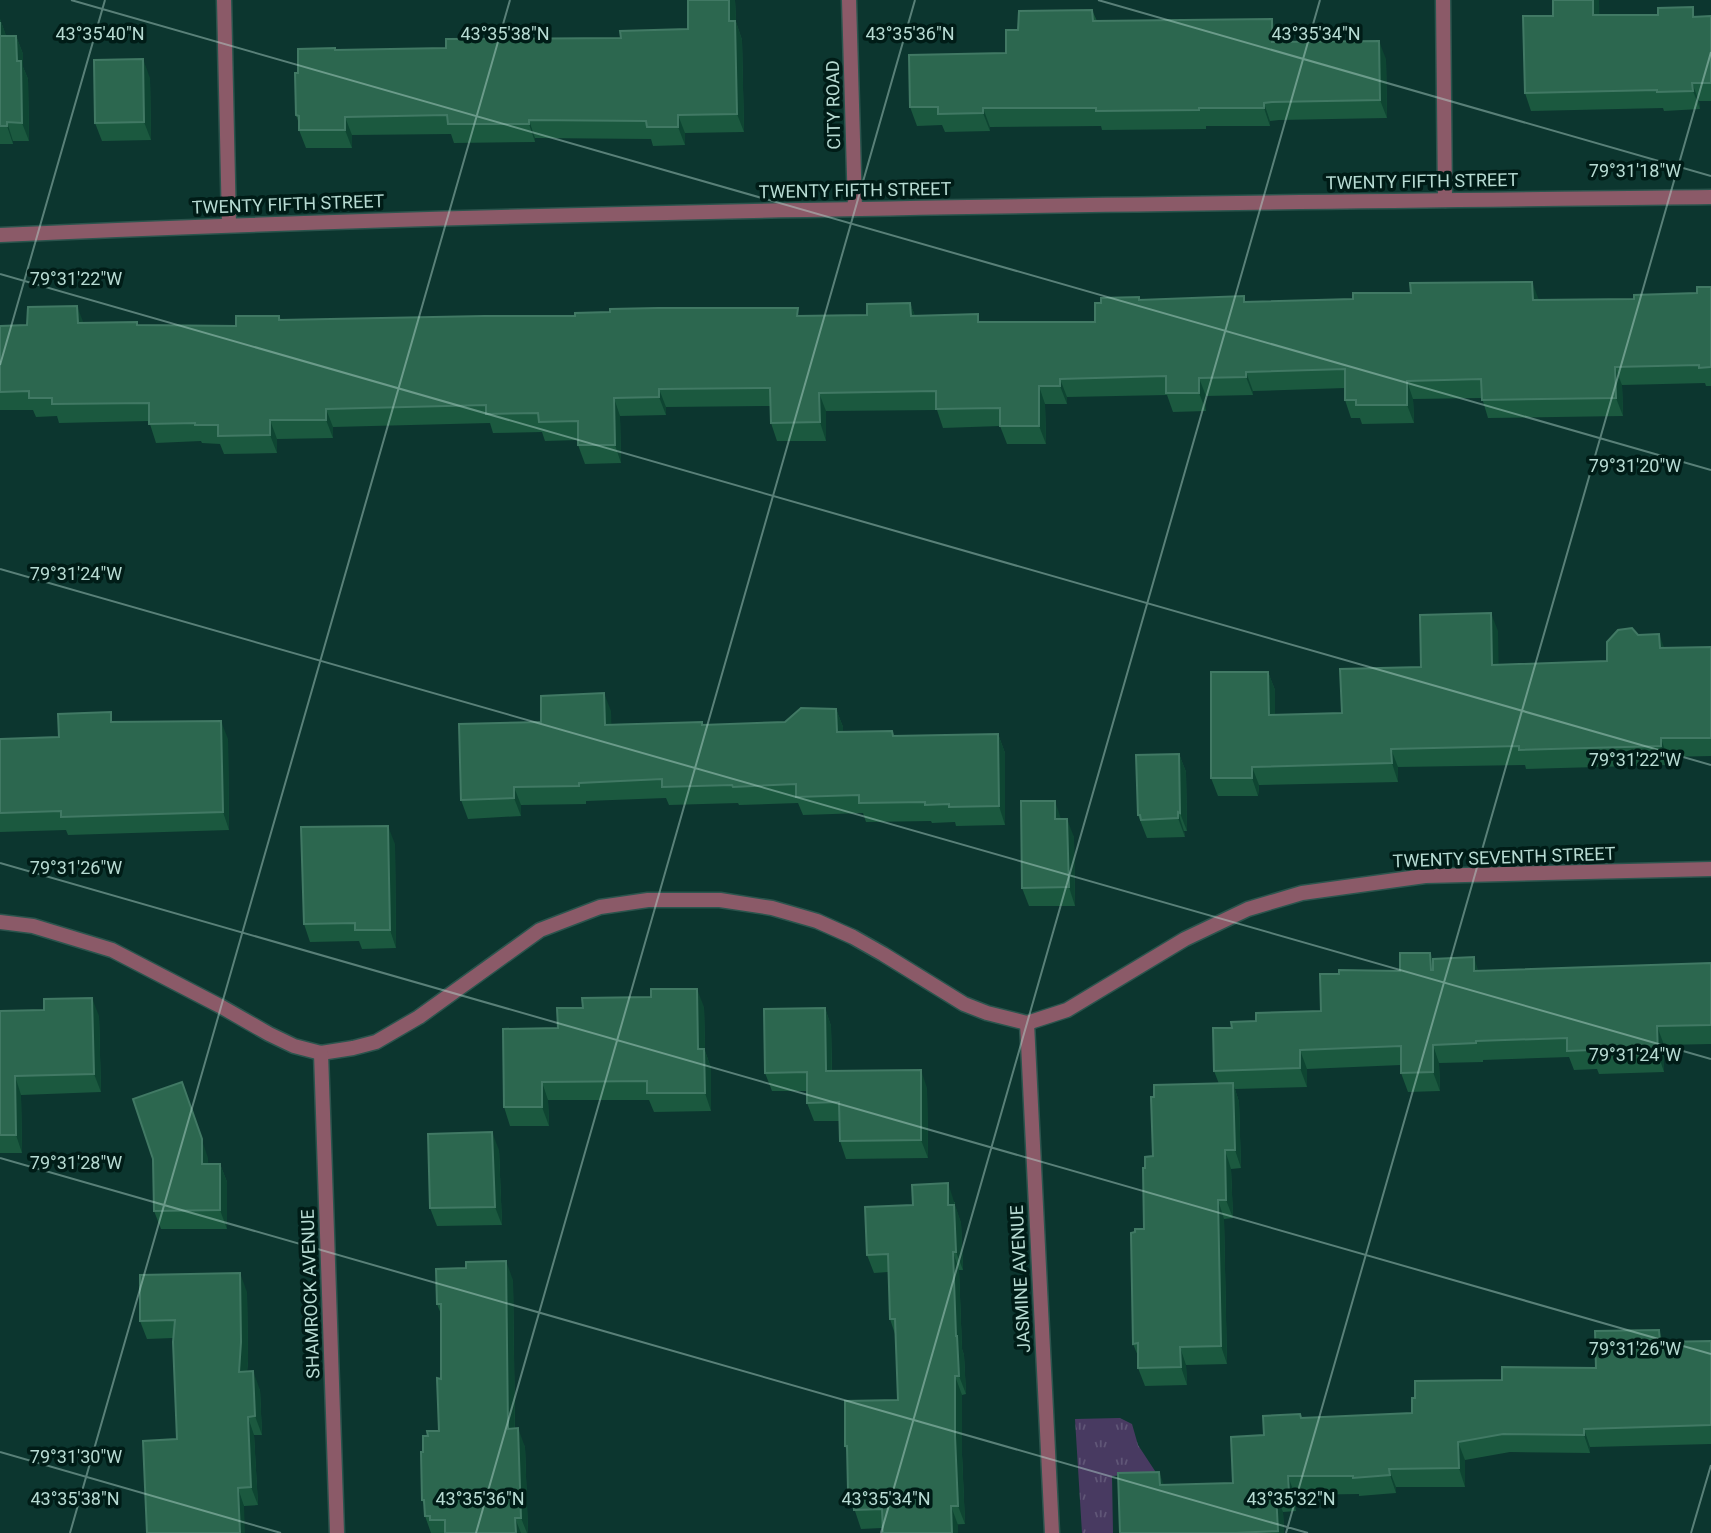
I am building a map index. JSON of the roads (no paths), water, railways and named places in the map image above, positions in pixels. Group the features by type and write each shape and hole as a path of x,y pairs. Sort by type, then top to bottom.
{"street":[{"path":"224,0 229,225"},
{"name":"CITY ROAD","path":"849,0 855,209"},
{"path":"1443,0 1445,200"},
{"name":"TWENTY FIFTH STREET","path":"0,235 229,225 855,209 1711,197"},
{"name":"TWENTY SEVENTH STREET","path":"1027,1023 1067,1010 1185,939 1235,915 1302,893 1425,876 1711,869"},
{"path":"0,922 33,926 112,950 269,1034 294,1046 321,1054 376,1042 419,1017 540,930 600,907 648,900 720,900 772,908 817,920 883,954 964,1004 1027,1023"},
{"name":"JASMINE AVENUE","path":"1027,1023 1052,1533"},
{"name":"SHAMROCK AVENUE","path":"321,1054 337,1533"}]}
